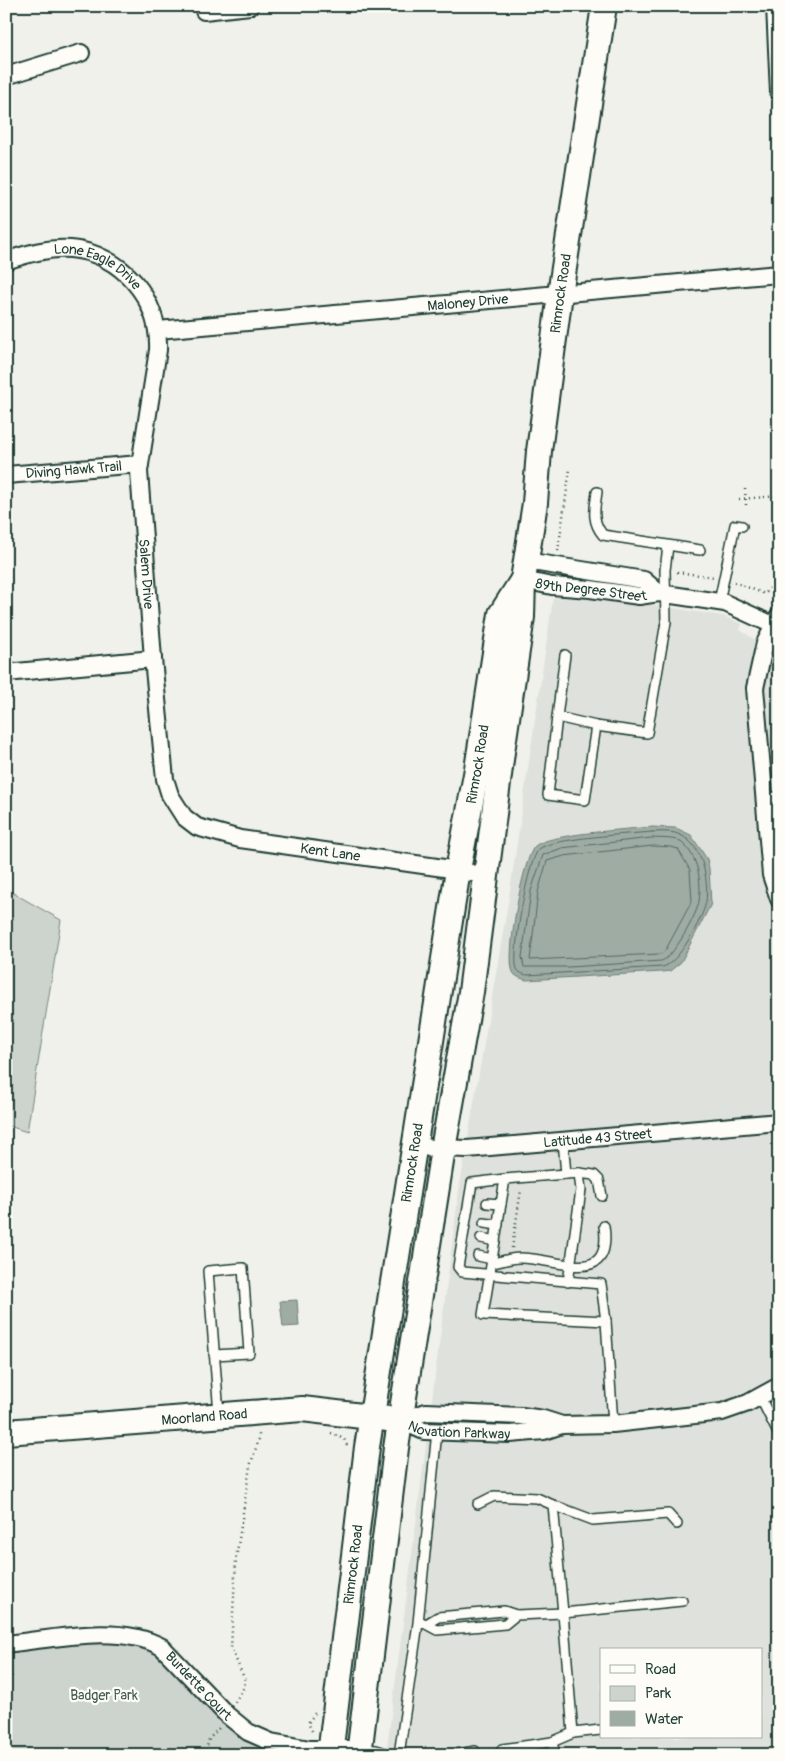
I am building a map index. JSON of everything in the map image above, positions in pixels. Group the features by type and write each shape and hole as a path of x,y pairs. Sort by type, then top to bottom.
{"main road":[{"name":"Rimrock Road","path":"359,1752 401,1421 443,1149 471,992 485,876 522,617 525,570 560,294 604,6"},
{"name":"Rimrock Road","path":"331,1752 366,1457 458,870 477,769 501,614 525,570"},
{"name":"Moorland Road","path":"6,1432 219,1417 302,1408 401,1421"}],"street":[{"path":"204,11 250,6"},
{"path":"775,6 779,93"},
{"path":"6,76 82,53"},
{"name":"Lone Eagle Drive","path":"6,261 49,250 70,249 94,254 114,265 132,279 155,315 158,330"},
{"name":"Maloney Drive","path":"158,330 779,274"},
{"name":"Salem Drive","path":"158,330 158,350 140,464 153,659 165,778 170,795 182,814"},
{"name":"Diving Hawk Trail","path":"6,475 140,464"},
{"name":"89th Degree Street","path":"525,570 552,586 639,596 662,593 719,602 776,621"},
{"path":"776,621 758,664 755,688 771,798 771,875 779,898"},
{"path":"6,674 153,659"},
{"name":"Kent Lane","path":"182,814 197,827 240,839 458,870 485,876"},
{"name":"Latitude 43 Street","path":"414,1147 443,1149 563,1141 779,1122"},
{"name":"Novation Parkway","path":"401,1421 424,1431 510,1434 544,1431 562,1426 613,1424 722,1412 760,1397 779,1386"},
{"name":"Novation Parkway","path":"401,1421 426,1412 522,1416 543,1419 562,1426"},
{"name":"Burdette Court","path":"6,1644 110,1634 151,1641 162,1648 227,1715 248,1732 271,1742 331,1752 359,1752"}],"lane":[{"path":"597,492 594,516 597,528 603,535 700,550"},
{"path":"719,602 735,525 742,526"},
{"path":"557,717 596,726 647,733 666,622 662,593 668,546"},
{"path":"565,655 548,795 586,800 596,726"},
{"path":"563,1141 566,1174"},
{"path":"568,1282 581,1190 579,1173"},
{"path":"602,1196 599,1180 594,1175 579,1173 472,1183 462,1254 458,1267 462,1272 489,1276 601,1284 606,1321 613,1424"},
{"path":"505,1179 483,1315 606,1321"},
{"path":"487,1203 501,1204"},
{"path":"484,1223 498,1225"},
{"path":"478,1256 492,1261 518,1258 571,1264 593,1264 599,1261 606,1246 604,1226"},
{"path":"481,1238 495,1240"},
{"path":"214,1355 249,1352 242,1268 208,1271 214,1355 219,1417"},
{"path":"760,1397 779,1434"},
{"path":"399,1755 418,1623 437,1431"},
{"path":"478,1504 494,1496 537,1498 594,1520 668,1514 677,1524"},
{"path":"553,1505 573,1733"},
{"path":"418,1623 428,1623 438,1617 504,1611 516,1615 563,1613 682,1602"},
{"path":"428,1623 437,1630 505,1624 516,1615"},
{"path":"502,1749 552,1742 573,1733 600,1730"},
{"path":"552,1742 554,1755"},
{"path":"359,1752 376,1750 392,1755"},
{"path":"454,1755 474,1751"}],"path":[{"path":"566,552 558,550 570,469"},
{"path":"745,488 746,505"},
{"path":"739,499 779,496"},
{"path":"665,570 724,579 765,594 779,578"},
{"path":"512,1252 523,1178"},
{"path":"205,1755 209,1739 227,1715 244,1687 245,1680 231,1648 236,1559 250,1466 259,1439 259,1432"},
{"path":"9,1661 12,1679"}],"shaded area":[{"path":"565,595 599,596 723,616 742,624 740,630 779,655 779,1755 386,1755 459,1190 509,897 553,598"}],"green space":[{"path":"6,889 61,920 27,1132 6,1125"},
{"name":"Badger Park","path":"151,1641 201,1686 271,1742 268,1755 6,1755 6,1644"}],"water":[{"path":"652,827 676,828 691,835 707,859 709,868 711,904 681,962 670,971 662,972 526,980 515,975 511,963 511,948 516,908 525,868 535,846 556,838 572,835"},
{"path":"297,1300 299,1326 283,1327 280,1301"}]}
